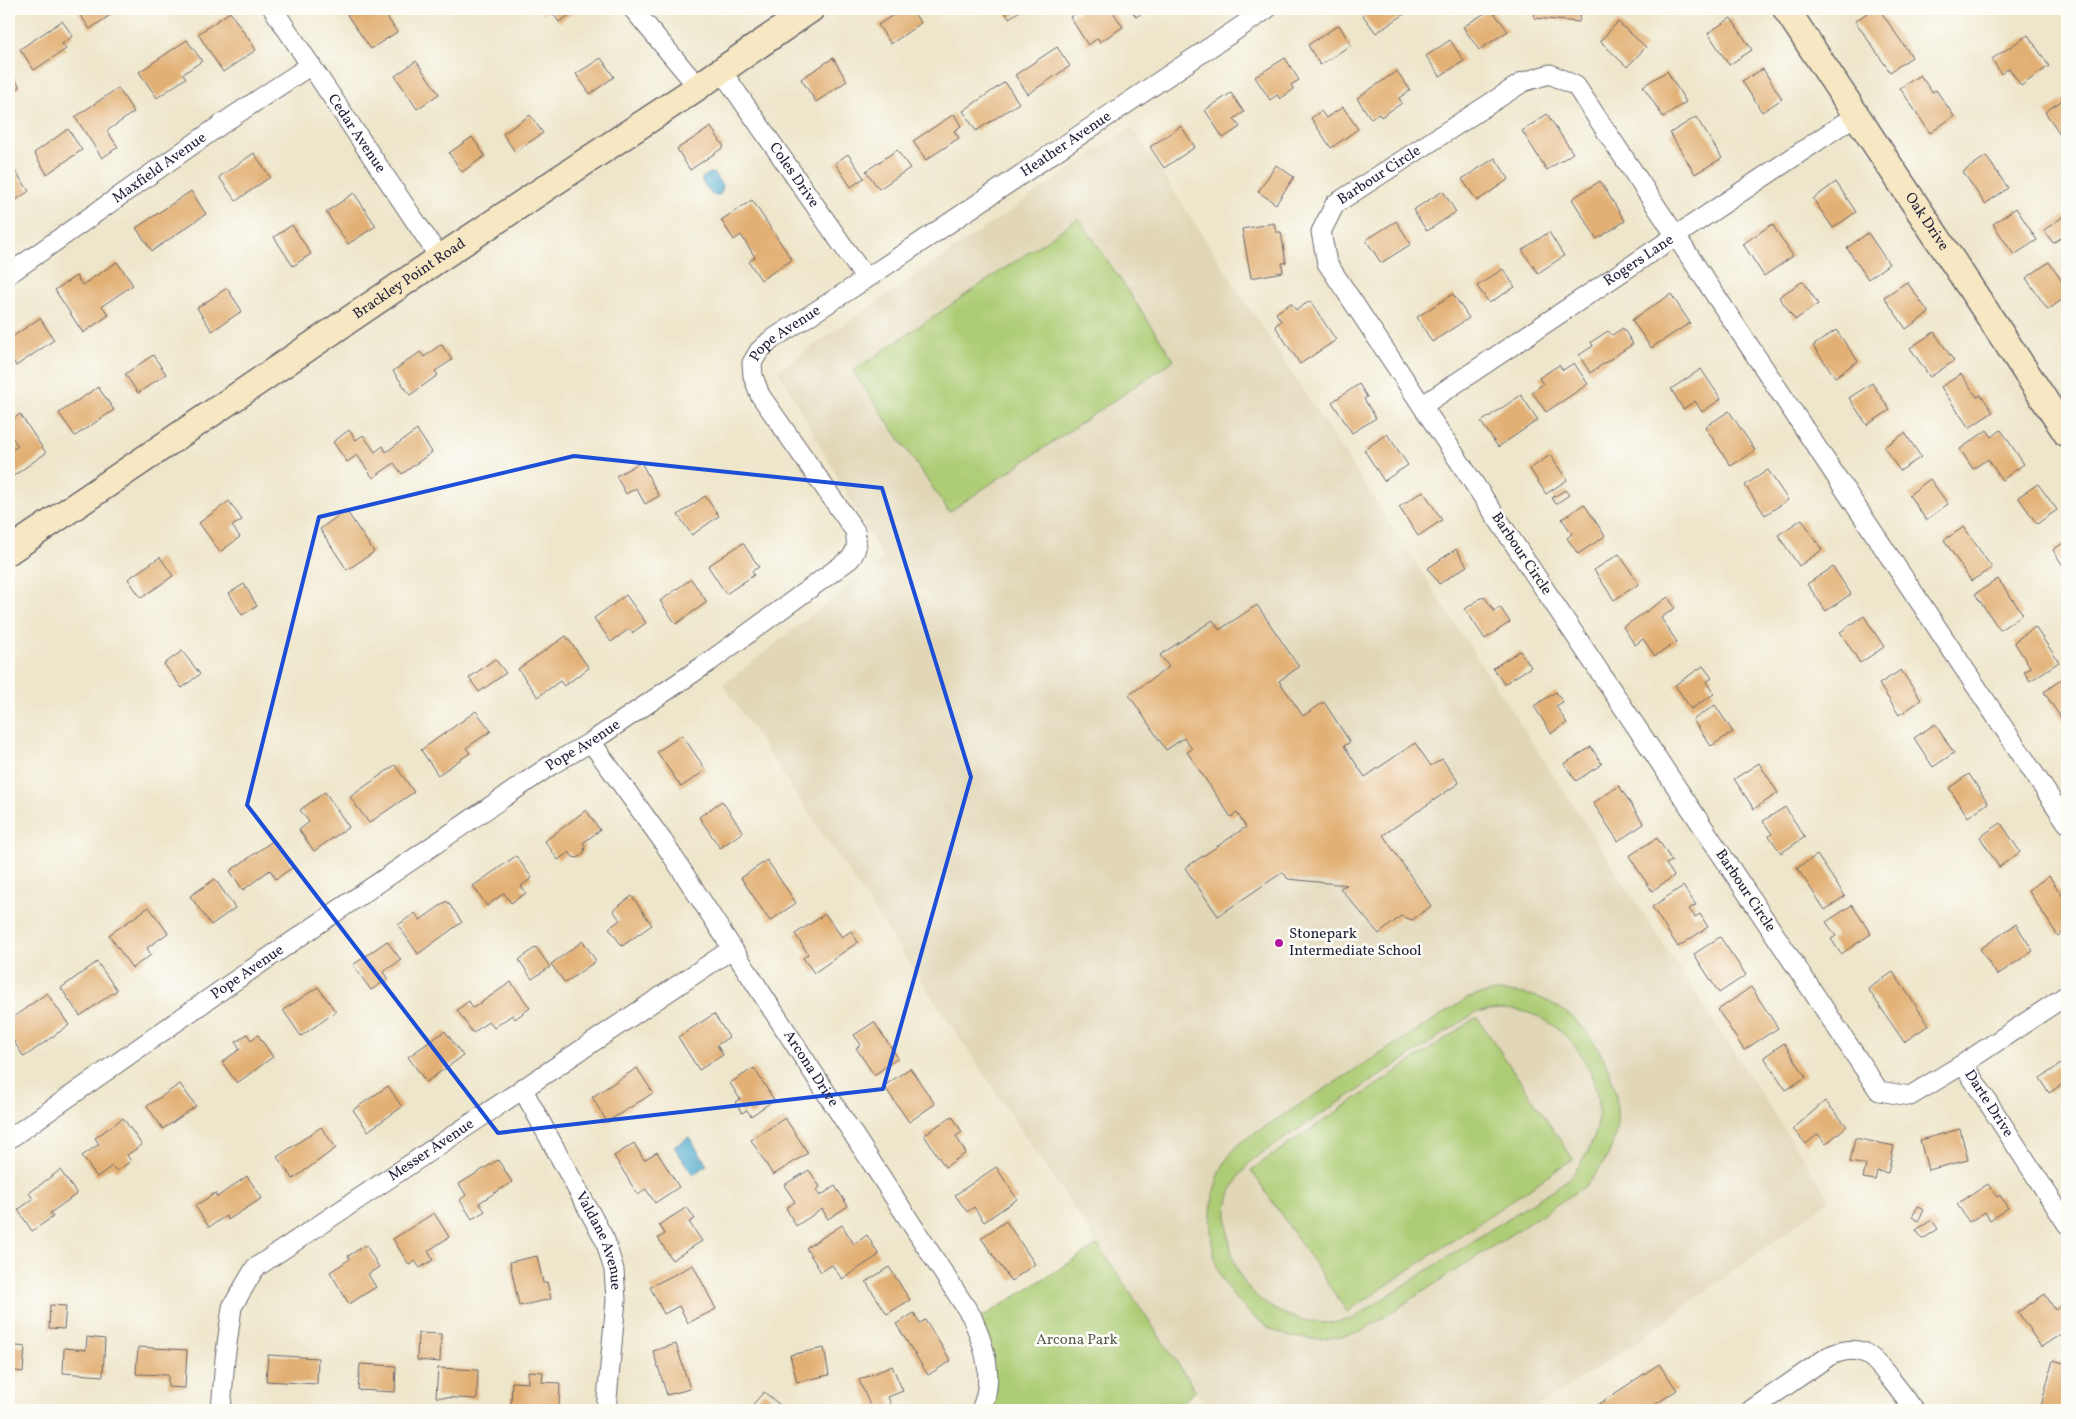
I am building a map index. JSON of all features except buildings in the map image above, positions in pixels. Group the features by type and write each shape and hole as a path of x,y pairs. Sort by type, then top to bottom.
{"main road":[{"name":"Brackley Point Road","path":"9,551 810,9"},
{"name":"Oak Drive","path":"1786,9 2067,432"}],"street":[{"name":"Cedar Avenue","path":"273,9 440,258"},
{"path":"633,9 698,86"},
{"name":"Heather Avenue","path":"866,279 1267,9"},
{"name":"Maxfield Avenue","path":"9,274 228,119 311,65"},
{"name":"Coles Drive","path":"721,70 866,279"},
{"name":"Barbour Circle","path":"1963,1064 1910,1096 1879,1091 1327,263 1321,232 1335,204 1523,82 1550,74 1576,86 2067,823"},
{"name":"Rogers Lane","path":"1422,406 1856,115"},
{"name":"Pope Avenue","path":"9,1139 233,982 551,765 591,742 746,636 856,553 855,531 760,395 753,376 752,363 758,352 770,340 866,279"},
{"name":"Arcona Drive","path":"591,742 662,840 972,1317 988,1359 989,1380 981,1410"},
{"name":"Messer Avenue","path":"221,1410 232,1307 255,1268 732,949"},
{"name":"Darte Drive","path":"2067,995 1963,1064 2067,1224"},
{"name":"Valdane Avenue","path":"522,1088 605,1240 614,1270 616,1300 606,1410"},
{"path":"1751,1410 1829,1356 1841,1351 1854,1350 1866,1352 1877,1361 1914,1410"}],"highlighted area":[{"path":"574,456 882,488 971,777 883,1089 498,1133 247,805 319,517"}],"shaded area":[{"name":"Stonepark Intermediate School","path":"1132,127 1830,1200 1634,1344 1532,1410 1209,1410 723,685 883,559 778,370"}],"green space":[{"path":"1079,218 1174,360 949,512 853,371"},
{"path":"1490,992 1509,992 1540,998 1560,1008 1578,1023 1593,1041 1605,1062 1613,1084 1617,1108 1616,1131 1604,1162 1584,1187 1361,1332 1330,1338 1309,1339 1298,1338 1268,1327 1240,1304 1225,1284 1216,1263 1213,1251 1211,1212 1215,1186 1225,1162 1241,1142 1468,998","holes":["1498,1009 1521,1011 1538,1017 1554,1026 1568,1038 1588,1068 1595,1085 1598,1121 1594,1137 1587,1152 1569,1179 1352,1319 1333,1323 1302,1320 1278,1311 1258,1298 1242,1279 1235,1264 1227,1226 1228,1205 1233,1187 1253,1159 1475,1013"]},
{"path":"1477,1017 1573,1159 1347,1312 1251,1170"},
{"name":"Arcona Park","path":"1098,1245 1196,1391 1173,1410 993,1410 985,1400 974,1322"}],"water":[{"path":"710,173 714,174 723,187 720,195 712,195 702,182 702,178"},
{"path":"689,1137 707,1165 693,1175 674,1147"}],"place":[{"name":"Stonepark Intermediate School","path":"1279,943"}]}
